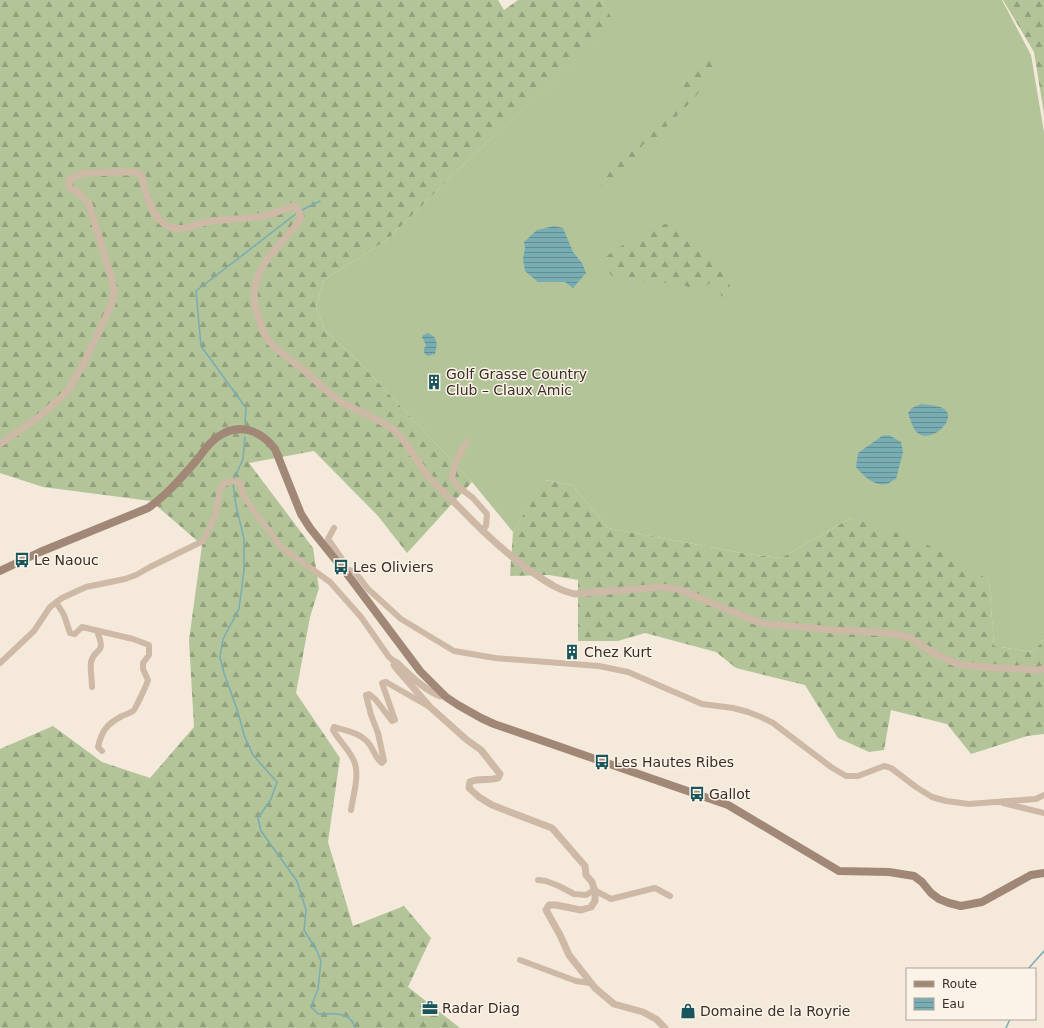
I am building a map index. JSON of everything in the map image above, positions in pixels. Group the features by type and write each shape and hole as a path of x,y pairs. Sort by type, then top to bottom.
{"main road":[{"path":"0,571 40,552 148,508 161,500 218,436 238,429 248,429 261,434 269,440 275,449 301,514 320,541 420,670 443,694 468,712 494,724 728,805 839,871 889,872 914,876 939,899 961,906 982,902 1031,875 1044,873"}],"street":[{"path":"0,444 40,416 66,392 83,365 112,304 114,290 112,280 89,204 81,195 69,187 69,180 76,176 88,174 132,172 142,176 146,193 158,216 166,224 176,228 183,228 209,221 265,216 292,206 297,208 301,216 297,226 290,232 260,268 256,277 254,291 256,309 262,327 269,340 308,373 330,395 378,420 395,431 403,439 428,475 482,531 505,553 551,585 568,593 575,594 661,587 678,589 691,593 755,621 766,624 888,633 909,637 949,661 961,665 1038,670 1044,669"},
{"path":"467,442 458,455 452,471 452,479 456,485 474,498 487,514 486,526 482,531"},
{"path":"0,663 34,631 50,607 56,602 86,587 136,576 150,567 203,541 215,515 221,486 229,481 240,482 244,496 281,547 330,582 361,617 389,658 397,662 410,676 432,693 440,696 443,694"},
{"path":"334,528 328,539 342,560 341,567 355,572 368,589 401,619 454,651 495,658 599,666 628,672 702,704 733,708 748,712 773,723 846,776 858,776 884,766 892,768 916,788 932,797 946,801 969,804 1036,799 1044,795"},
{"path":"56,602 64,615 70,633 74,634 82,627 133,639 149,645 149,655 143,663 143,669 148,680 147,686 138,699 134,710 110,723 104,730 98,747 102,751"},
{"path":"92,687 92,659 101,649 102,645 97,631"},
{"path":"395,662 394,665 397,669 430,707 466,740 481,750 500,774 498,778 490,780 474,780 470,782 469,788 479,797 492,805 552,828 585,866 586,875 592,882 594,890 595,901 591,907 585,909 548,906 546,910 569,955 590,983 614,1004 644,1012 656,1018 665,1028"},
{"path":"351,810 357,769 349,752 333,730 334,727 364,738 382,763 384,760 378,733 371,715 366,695 369,694 376,700 392,721 395,720 382,683 386,682 418,702 430,707"},
{"path":"1001,801 1003,804 1044,813"},
{"path":"538,880 560,886 574,894 586,895 594,890"},
{"path":"594,890 611,899 655,888 670,896"},
{"path":"520,960 576,981 590,983"}],"green space":[{"path":"0,0 498,0 504,10 518,0 602,0 615,25 467,161 388,239 324,280 316,307 325,331 356,359 472,482 407,553 378,516 314,451 249,463 313,548 319,588 310,617 296,693 340,758 328,842 353,926 404,906 431,938 408,987 460,1028 0,1028 0,749 53,726 102,762 150,778 194,727 189,640 202,545 151,501 43,487 0,473"},
{"name":"Golf Grasse Country Club – Claux Amic","path":"602,0 1002,0 1031,55 1044,132 1044,639 1033,652 994,646 989,580 851,518 781,558 747,554 608,528 572,485 545,480 513,532 472,482 356,359 325,331 316,307 324,280 388,239 467,161 614,25"},
{"path":"1003,0 1044,0 1044,114 1034,52"},
{"path":"708,53 714,55 713,66 698,94 656,139 642,145 640,155 620,170 605,189 601,186 609,173 638,142 652,121 676,101 697,63"},
{"path":"672,223 688,231 688,243 697,242 723,271 730,284 729,298 721,296 720,286 711,282 702,289 694,285 689,287 676,283 650,283 621,280 611,275 602,260 650,227"},
{"path":"544,480 572,485 608,528 747,554 781,558 851,518 921,541 989,580 994,646 1033,652 1044,639 1044,734 1027,736 971,754 947,724 891,710 884,750 869,752 838,738 805,685 736,668 716,652 645,633 618,641 578,641 578,580 549,575 510,576 513,532"}],"water":[{"path":"554,226 563,228 573,252 582,263 586,273 573,288 565,282 538,282 525,271 523,259 525,248 524,242 537,230"},
{"path":"428,333 436,339 437,345 435,354 428,356 424,353 426,345 422,337"},
{"path":"921,404 939,407 947,412 947,422 938,432 932,435 920,435 915,430 911,422 908,413 912,408"},
{"path":"889,435 901,442 903,452 896,479 887,484 878,484 869,480 856,467 858,453 882,436"}],"waterway":[{"path":"300,211 320,201"},
{"path":"245,423 246,408 201,346 196,291 297,213"},
{"path":"234,479 243,459 245,437"},
{"path":"233,483 236,505 244,539 244,570 239,609 223,639 220,657 244,735 253,755 277,782 271,799 258,818 261,831 297,881 306,910 304,930 317,951 321,961 318,989 311,1007 318,1014 335,1014 345,1016 350,1019 355,1028"},
{"path":"1029,968 1044,951"},
{"path":"1006,1028 1010,1020"}],"place":[{"name":"Golf Grasse Country Club – Claux Amic","path":"434,382"},
{"name":"Le Naouc","path":"22,560"},
{"name":"Les Oliviers","path":"341,567"},
{"name":"Chez Kurt","path":"572,652"},
{"name":"Les Hautes Ribes","path":"602,762"},
{"name":"Gallot","path":"697,794"},
{"name":"Radar Diag","path":"430,1008"},
{"name":"Domaine de la Royrie","path":"688,1011"}]}
